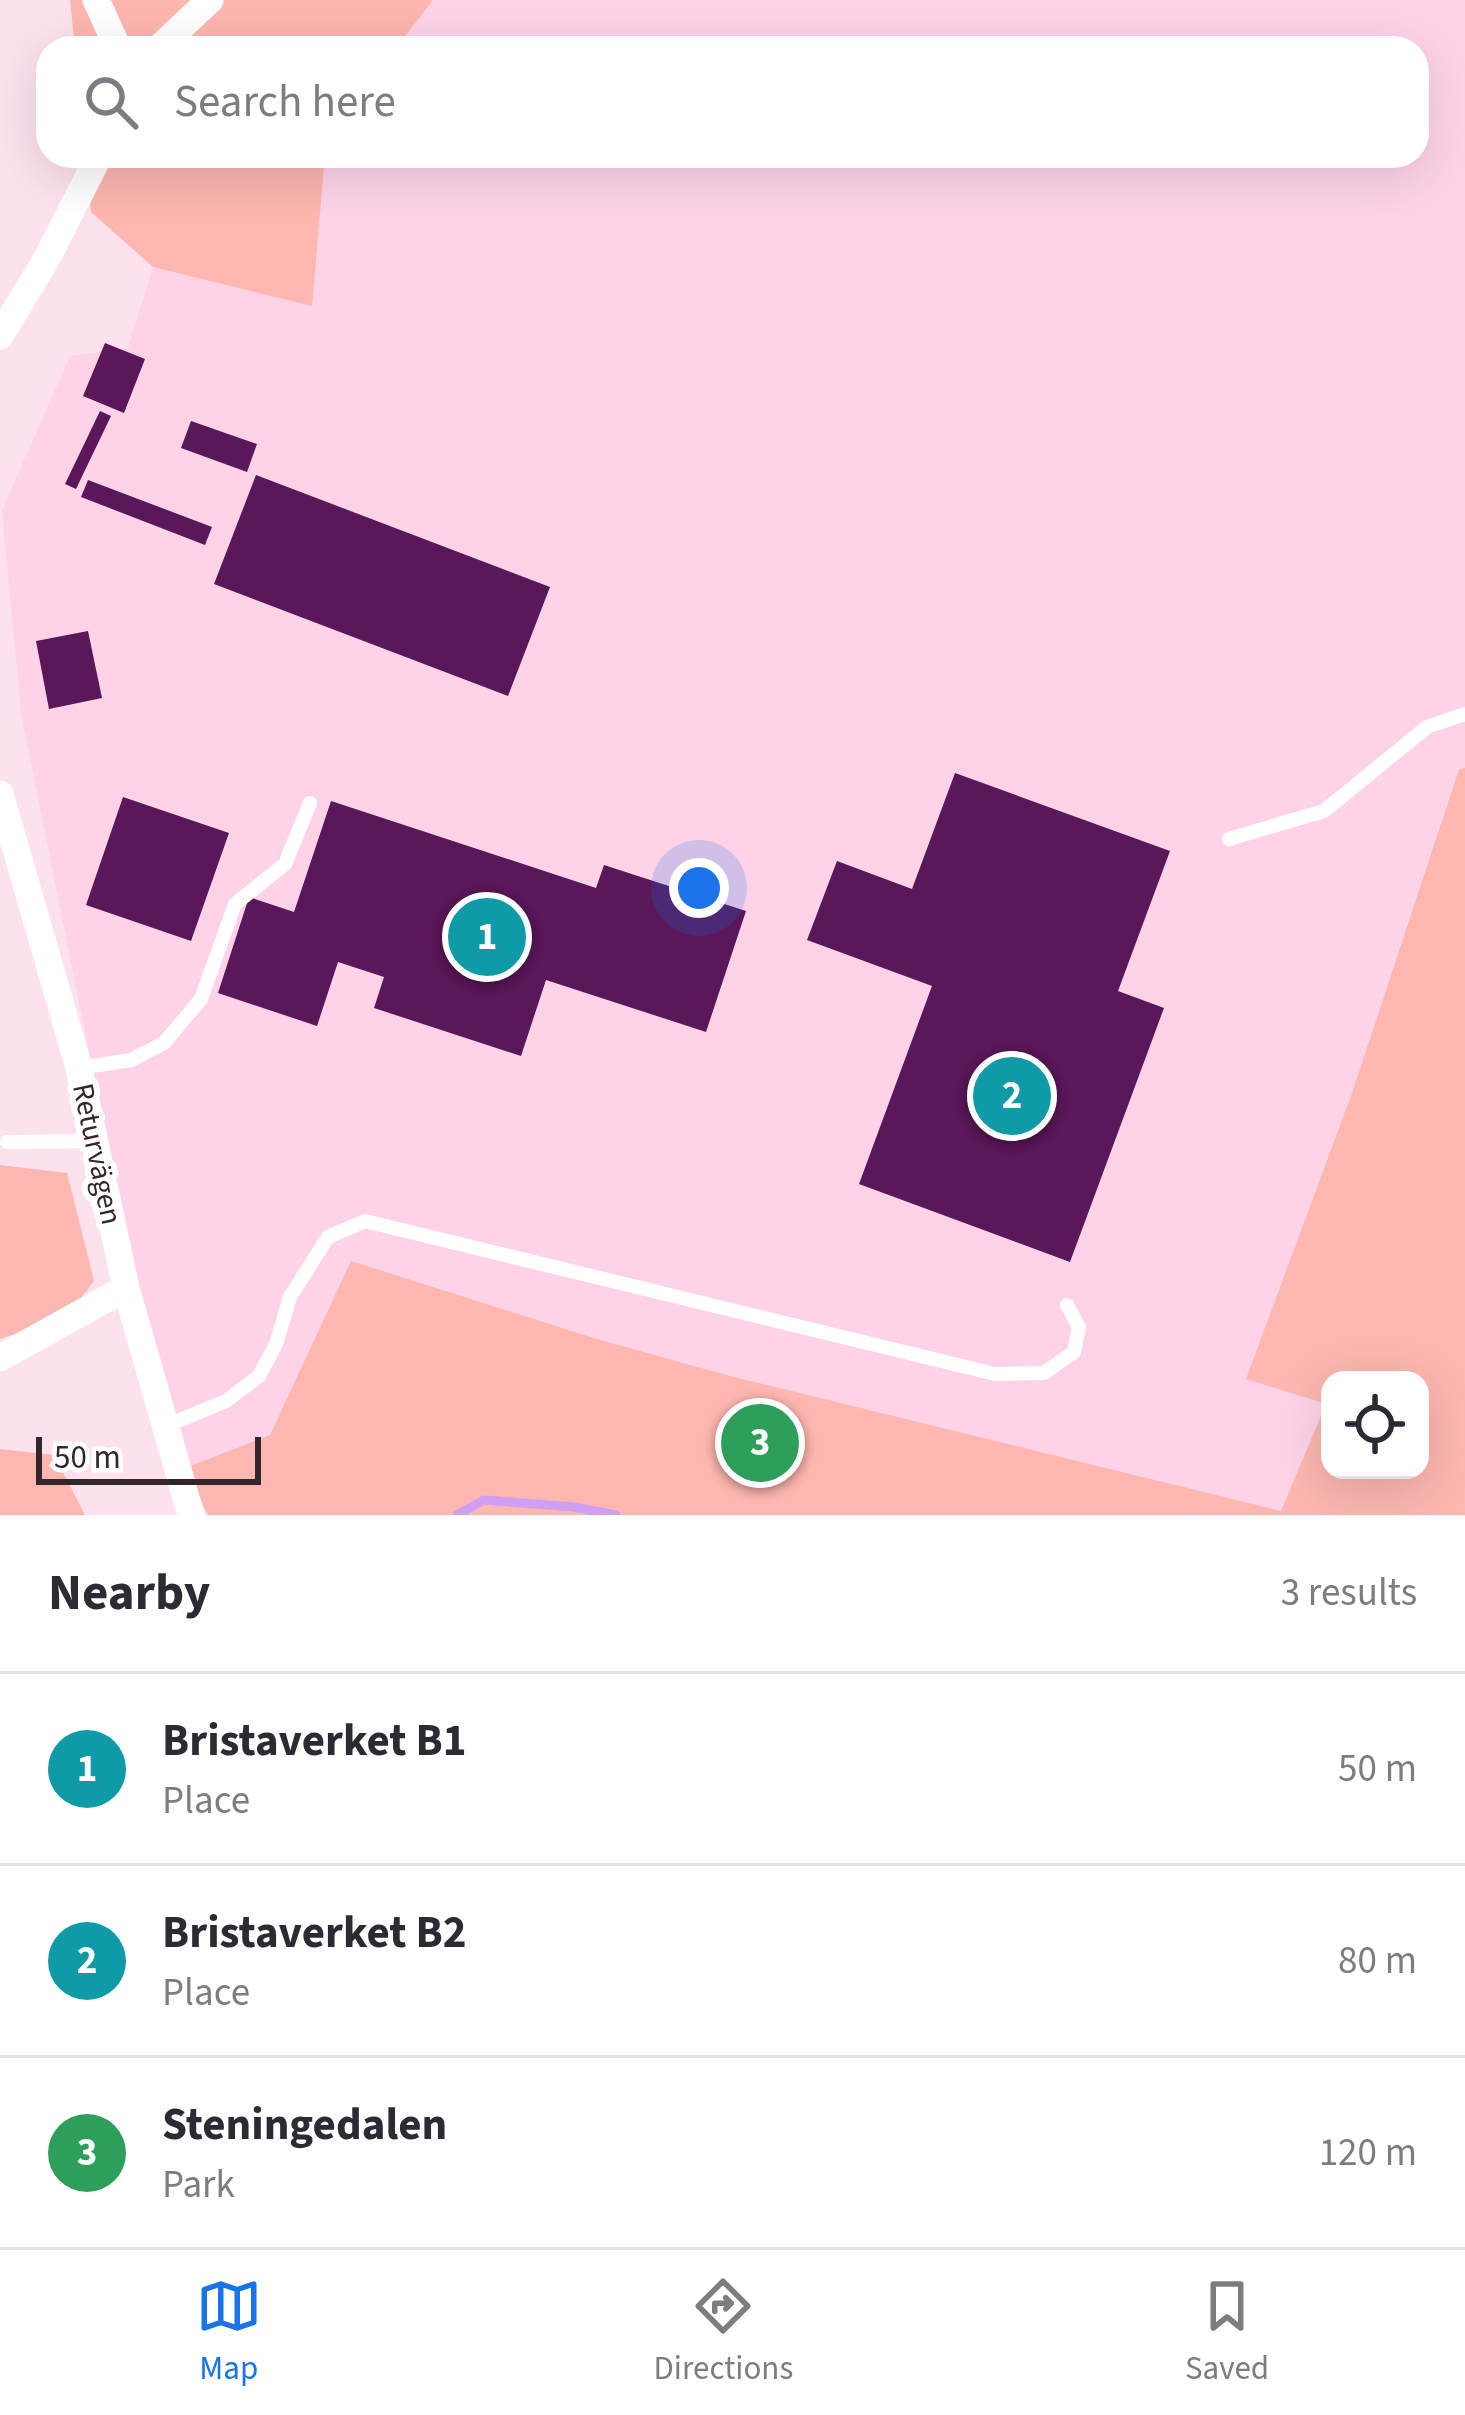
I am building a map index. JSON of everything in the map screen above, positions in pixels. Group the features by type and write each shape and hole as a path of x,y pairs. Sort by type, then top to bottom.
{"street":[{"path":"96,0 112,36"},
{"path":"172,36 210,0"},
{"path":"0,336 93,168"},
{"name":"Returvägen","path":"2,811 79,1068 127,1288 191,1515"},
{"path":"0,1358 127,1288"}],"lane":[{"path":"1229,839 1324,811 1427,727 1465,713"},
{"path":"79,1068 131,1060 164,1043 201,999 235,904 285,865 310,803"},
{"path":"7,1142 95,1141"},
{"path":"164,1427 226,1401 259,1376 276,1344 290,1297 328,1237 365,1221 995,1373 1045,1373 1074,1352 1078,1327 1067,1305"}],"shaded area":[{"path":"70,0 433,0 405,36 74,36"},
{"path":"433,0 1465,0 1465,768 1458,769 1352,1093 1246,1379 1321,1402 1321,1418 1281,1512 734,1377 352,1262 270,1436 185,1468 144,1326 21,713 2,510 70,356 128,348 153,267 312,305 324,168 1429,168 1429,36 405,36"},
{"path":"87,168 324,168 312,306 153,267 91,212"},
{"path":"1465,768 1465,1515 208,1515 185,1468 270,1435 351,1261 734,1377 1281,1511 1321,1416 1321,1479 1429,1479 1429,1371 1321,1371 1321,1402 1246,1379 1352,1093 1459,769"},
{"path":"0,1165 67,1173 94,1281 68,1315 0,1339"},
{"path":"0,1449 54,1455 85,1515 0,1515"}],"building":[{"path":"105,343 145,359 124,413 83,396"},
{"path":"100,411 111,416 76,489 65,484"},
{"path":"191,421 257,444 247,472 181,448"},
{"path":"256,475 550,587 508,696 214,584"},
{"path":"88,480 212,527 205,545 81,497"},
{"path":"88,631 102,698 49,709 36,641"},
{"path":"955,773 1170,851 1118,991 1164,1008 1070,1262 859,1184 932,986 807,940 837,861 912,889"},
{"path":"123,797 229,833 191,941 86,905"},
{"path":"331,801 596,888 604,865 746,911 706,1032 546,980 521,1056 374,1008 384,977 338,962 317,1026 218,993 249,897 294,912"}],"waterway":[{"path":"457,1515 484,1500 616,1515"}],"place":[{"name":"Bristaverket B1","path":"487,937"},
{"name":"Bristaverket B2","path":"1012,1096"},
{"name":"Steningedalen","path":"760,1443"}]}
